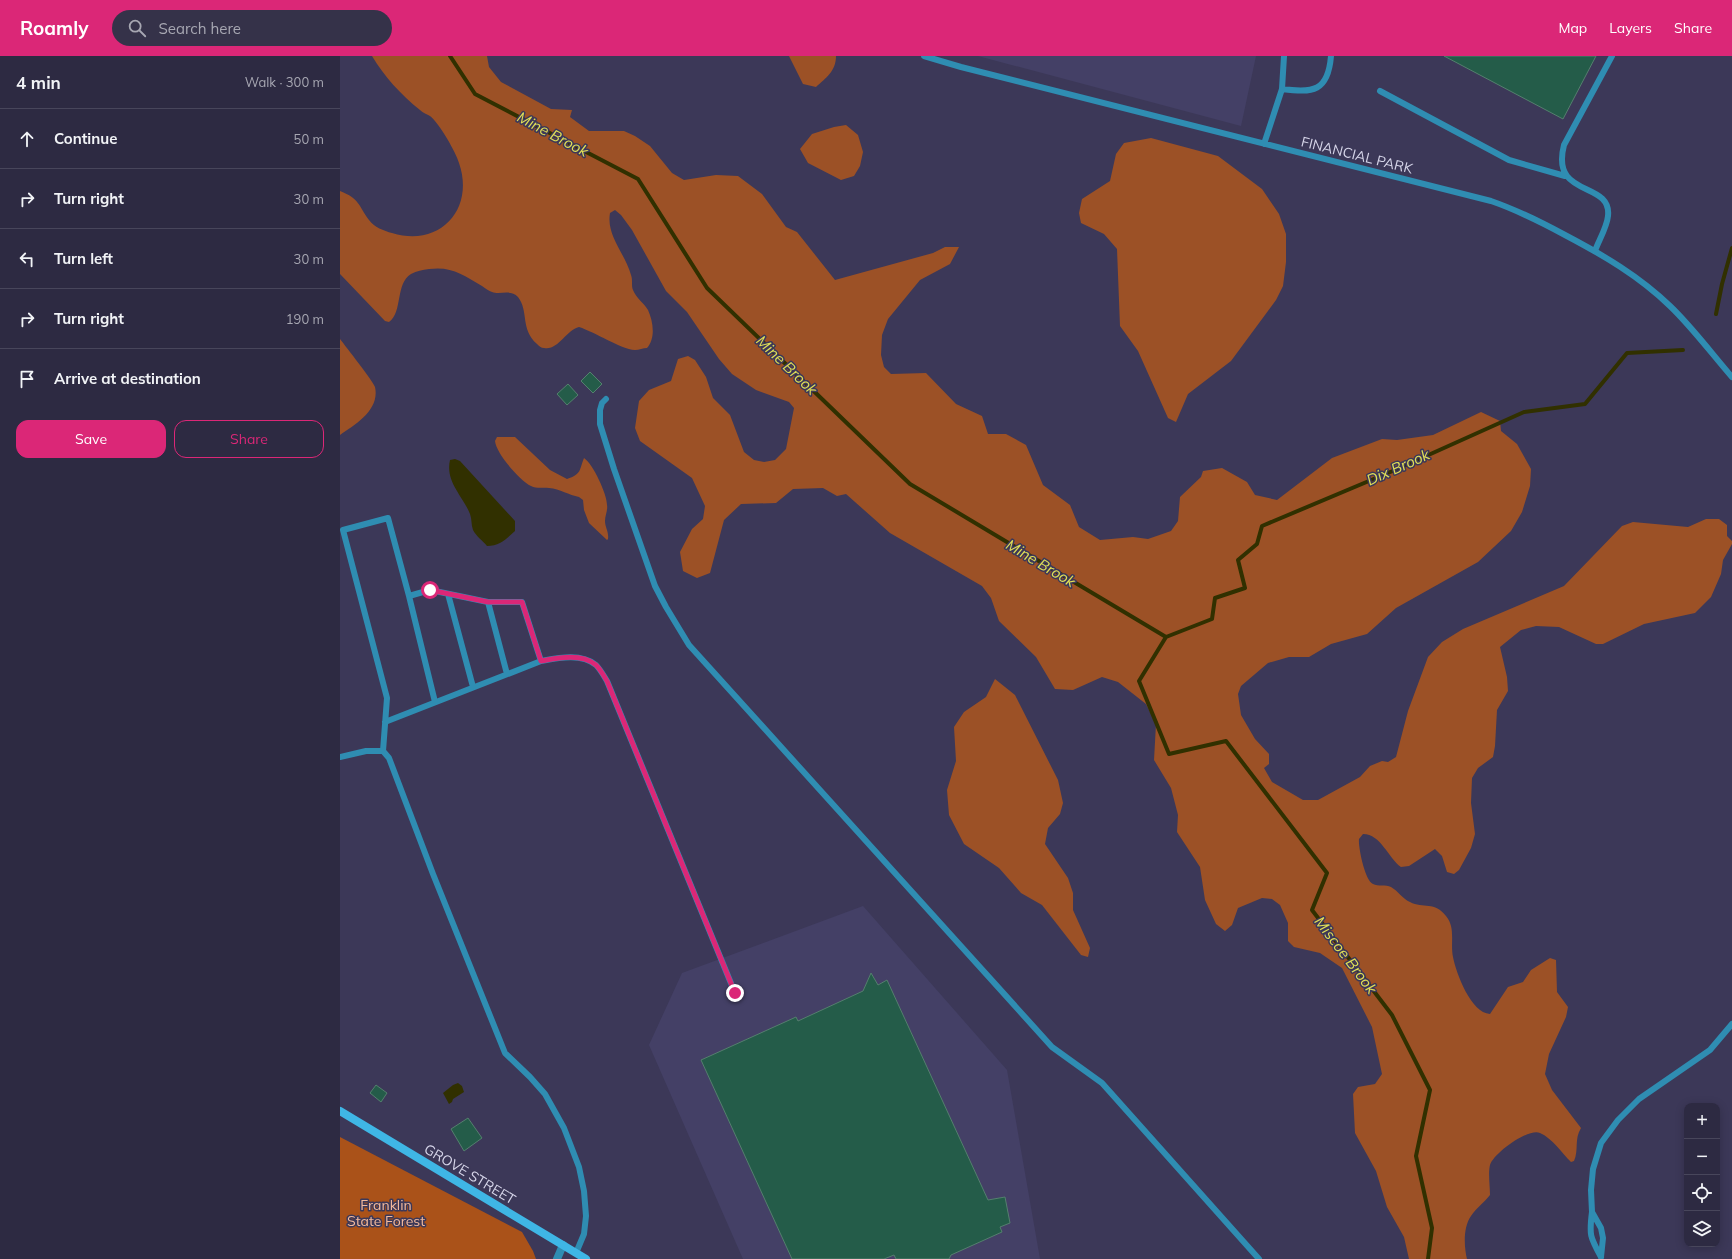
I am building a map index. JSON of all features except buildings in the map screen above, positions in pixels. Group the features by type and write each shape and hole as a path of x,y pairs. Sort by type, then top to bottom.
{"main road":[{"name":"GROVE STREET","path":"340,1111 586,1259"}],"street":[{"path":"557,1259 563,1245"}],"lane":[{"name":"FINANCIAL PARK","path":"924,56 961,67 1497,203 1538,220 1630,272 1671,307 1732,377"},
{"path":"1264,144 1282,89 1284,56"},
{"path":"1282,89 1311,91 1324,83 1330,66 1331,56"},
{"path":"1565,176 1561,157 1564,145 1612,56"},
{"path":"1380,90 1510,160 1565,176 1598,196 1607,204 1608,215 1595,251"},
{"path":"606,399 602,403 600,410 600,424 614,468 655,586 666,608 689,644 1052,1047 1102,1083 1259,1259"},
{"path":"436,702 388,518 343,530 387,698 383,751 389,758 433,874 505,1053 545,1094 564,1128 579,1167 584,1191 586,1216 584,1234 576,1253"},
{"path":"409,596 430,590 488,602 522,602 541,661"},
{"path":"448,594 473,687"},
{"path":"488,602 507,674"},
{"path":"385,722 541,661 560,658 578,658 596,665 607,681 735,993"},
{"path":"340,757 366,751 383,751"},
{"path":"1601,1258 1591,1240 1590,1229 1593,1169 1602,1142 1610,1130 1639,1099 1710,1050 1732,1024"},
{"path":"1592,1212 1601,1228 1603,1238 1601,1258"}],"shaded area":[{"path":"372,56 487,56 489,67 501,82 551,109 572,110 570,117 589,131 624,131 635,136 650,146 672,173 684,180 716,175 738,176 762,194 786,227 797,232 835,280 933,253 945,247 959,247 950,264 920,280 888,319 882,335 881,355 884,367 891,374 926,373 956,404 982,416 988,434 1006,434 1026,445 1043,485 1070,505 1079,527 1100,540 1133,537 1148,539 1171,531 1178,521 1180,497 1201,477 1203,471 1222,468 1247,482 1255,495 1277,500 1332,458 1382,439 1397,440 1433,435 1481,412 1500,421 1501,431 1517,444 1531,469 1530,486 1522,512 1511,531 1478,562 1396,608 1367,634 1331,644 1309,657 1289,657 1268,663 1241,686 1238,694 1241,715 1255,739 1269,754 1269,764 1264,768 1272,782 1303,800 1318,800 1360,777 1370,766 1382,761 1388,762 1396,757 1408,711 1428,657 1442,642 1463,629 1564,586 1622,526 1633,522 1688,527 1706,519 1719,519 1727,525 1727,536 1732,541 1732,544 1723,560 1721,574 1711,597 1695,613 1644,624 1603,644 1596,644 1559,627 1536,626 1521,630 1500,647 1507,677 1508,691 1497,710 1493,757 1478,768 1472,778 1471,803 1475,834 1471,848 1459,870 1454,874 1447,872 1442,856 1435,849 1409,866 1401,867 1375,838 1363,834 1359,839 1365,871 1370,882 1375,885 1391,887 1405,899 1415,904 1438,908 1446,916 1452,931 1452,952 1457,973 1471,1000 1483,1012 1490,1014 1508,987 1523,982 1531,970 1550,958 1556,960 1557,992 1568,1007 1566,1017 1549,1054 1545,1074 1552,1090 1581,1128 1578,1136 1574,1161 1571,1162 1553,1142 1540,1133 1535,1132 1520,1138 1504,1148 1490,1165 1490,1195 1473,1213 1468,1221 1465,1231 1465,1249 1467,1259 1409,1259 1404,1237 1387,1207 1376,1171 1355,1133 1353,1094 1358,1087 1375,1084 1382,1074 1372,1027 1342,968 1320,953 1294,947 1288,941 1288,923 1280,905 1272,899 1262,898 1238,908 1232,925 1225,931 1216,924 1205,900 1200,867 1177,832 1178,815 1171,788 1154,760 1156,724 1146,704 1118,682 1102,677 1073,690 1055,689 1036,657 999,621 991,598 982,586 890,533 846,494 837,496 823,488 793,489 776,503 741,504 724,520 710,573 697,578 683,571 680,552 692,529 703,519 705,506 692,478 640,441 635,428 639,401 649,390 671,381 678,359 688,356 695,360 706,377 713,398 730,415 744,452 754,460 764,462 775,460 786,449 794,408 789,402 756,390 732,374 719,359 687,312 666,291 632,230 621,215 615,210 610,213 613,237 632,277 633,290 648,310 651,319 653,334 647,348 635,350 622,347 579,327 570,332 554,346 542,348 528,332 523,308 518,297 512,293 492,292 457,272 437,268 417,271 406,279 403,284 396,312 389,322 385,321 340,274 340,191 355,200 371,222 379,228 392,233 409,236 425,235 439,230 450,221 457,209 462,195 463,180 457,158 447,138 438,125 430,116 421,111 400,92 387,78"},
{"path":"789,56 836,56 836,61 827,77 816,87 803,84"},
{"path":"978,56 1256,56 1241,126"},
{"path":"846,125 858,135 863,152 860,166 854,176 841,180 808,163 800,149 812,134"},
{"path":"1151,138 1218,156 1262,189 1279,214 1286,234 1286,262 1283,286 1276,300 1231,361 1188,394 1176,422 1168,418 1138,351 1120,326 1117,249 1104,234 1081,223 1079,213 1082,199 1110,181 1116,154 1124,143"},
{"path":"340,339 365,371 375,387 376,395 374,403 365,416 340,435"},
{"path":"497,437 515,437 550,470 567,479 578,473 584,458 588,461 605,494 607,507 605,521 608,539 607,540 589,523 584,510 583,500 579,497 553,489 533,487 520,478 499,452 495,441"},
{"path":"455,459 460,461 515,521 515,531 496,545 487,546 473,530 470,514 452,482 450,475 450,460"},
{"path":"995,679 1015,695 1058,780 1063,803 1060,814 1048,828 1045,844 1068,878 1073,893 1073,910 1090,948 1088,957 1081,955 1042,905 1021,893 999,868 964,844 949,815 947,790 956,761 954,727 964,712 986,697"},
{"path":"863,906 1007,1070 1040,1259 743,1259 649,1045 682,973"},
{"path":"458,1083 462,1086 464,1092 453,1099 449,1104 443,1093"}],"green space":[{"name":"Franklin State Forest","path":"340,1137 522,1232 536,1259 340,1259"}],"waterway":[{"name":"Mine Brook","path":"450,56 475,94 638,179 707,288 910,484 1166,637"},
{"name":"Dix Brook","path":"1716,314 1722,284 1732,248"},
{"name":"Dix Brook","path":"1166,637 1212,619 1215,598 1245,588 1238,560 1257,544 1262,526 1395,470 1524,412 1585,404 1627,353 1683,350"},
{"name":"Miscoe Brook","path":"1166,637 1139,681 1169,754 1226,741 1327,873 1312,910 1392,1015 1430,1090 1416,1156 1432,1228 1428,1259"}],"route":[{"path":"430,590 488,602 522,602 541,661 560,658 578,658 596,665 607,681 735,993"}]}
